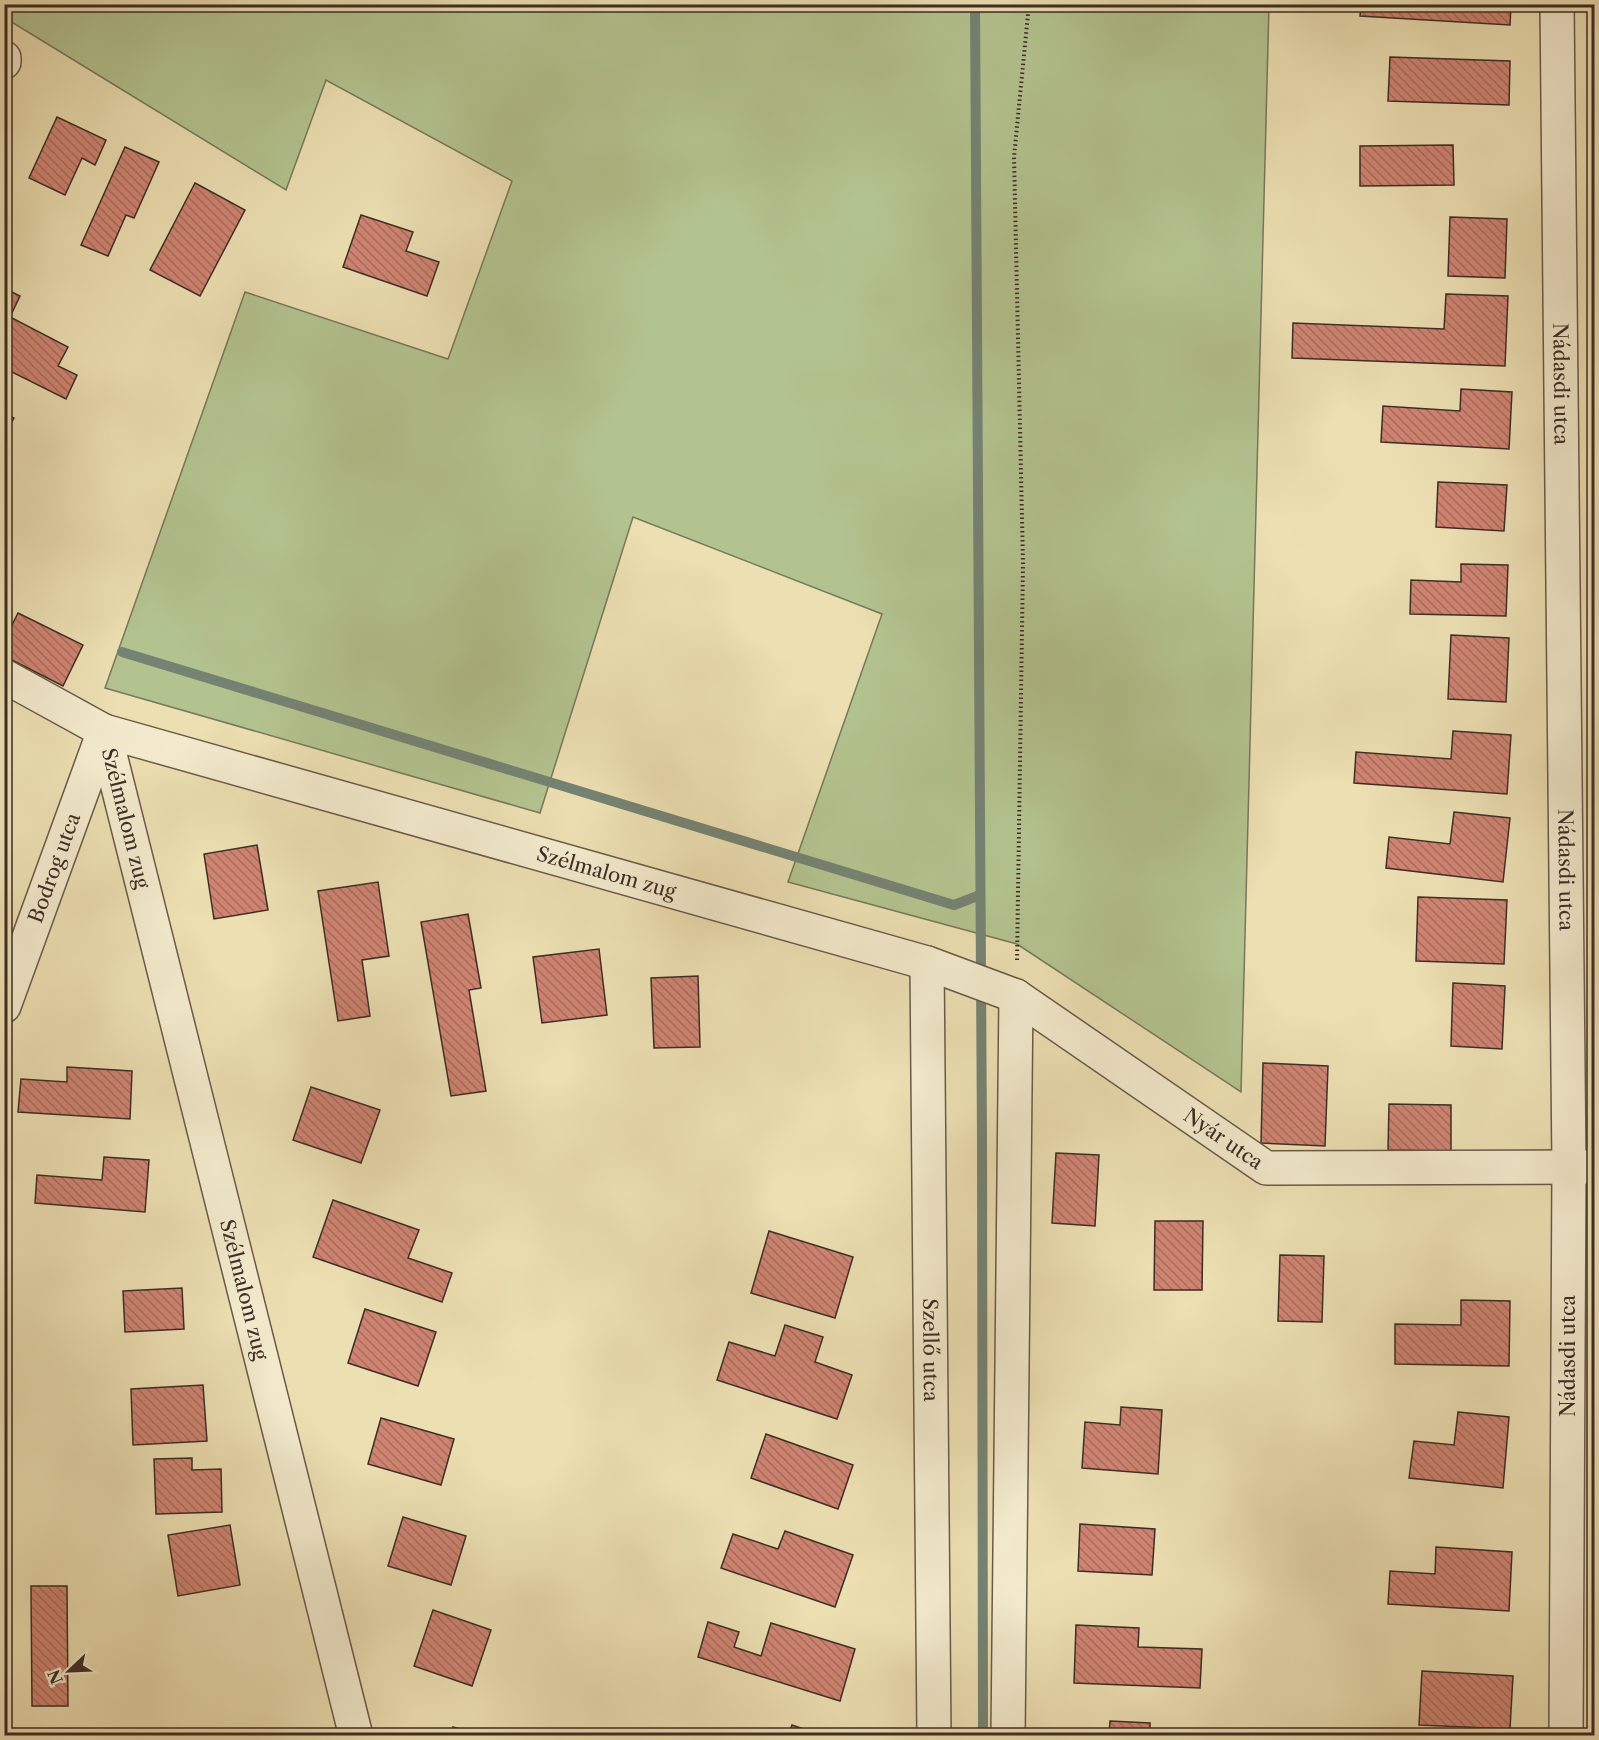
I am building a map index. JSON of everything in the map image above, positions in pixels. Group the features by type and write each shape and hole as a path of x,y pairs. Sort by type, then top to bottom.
{"street":[{"name":"Nádasdi utca","path":"1557,4 1582,1166 1566,1736"},
{"path":"4,676 104,730"},
{"name":"Szélmalom zug","path":"357,1736 104,730 927,963"},
{"name":"Bodrog utca","path":"4,1006 104,730"},
{"name":"Nyár utca","path":"927,963 989,986 1266,1168 1582,1166"},
{"name":"Szellő utca","path":"927,963 934,1736"},
{"path":"989,986 1008,1736"}],"path":[{"path":"989,986 1023,564 1014,157 1030,6"}],"green space":[{"path":"4,5 1269,5 1241,1092 1017,944 788,882 882,614 633,517 540,813 105,688 245,292 448,359 512,181 326,80 286,190 5,18"}],"building":[{"path":"1361,4 1511,4 1510,25 1360,16"},
{"path":"1390,57 1510,61 1509,105 1388,101"},
{"path":"57,117 106,140 95,165 82,158 65,195 29,178"},
{"path":"1453,145 1454,185 1360,186 1360,146"},
{"path":"125,147 159,162 134,218 126,215 108,256 81,245"},
{"path":"195,183 245,210 200,296 150,270"},
{"path":"361,215 413,232 406,251 439,262 427,296 343,267"},
{"path":"1450,217 1507,219 1505,278 1448,276"},
{"path":"4,288 20,296 10,317 68,347 58,366 77,375 66,399 4,368"},
{"path":"1446,294 1508,296 1505,366 1292,358 1293,323 1444,329"},
{"path":"1461,389 1512,392 1509,449 1381,442 1383,406 1460,411"},
{"path":"4,413 14,418 4,436"},
{"path":"1438,482 1507,485 1504,531 1436,527"},
{"path":"1461,564 1508,565 1506,616 1410,614 1411,580 1461,582"},
{"path":"18,613 83,645 63,686 4,656 4,641"},
{"path":"1451,635 1509,638 1506,702 1448,699"},
{"path":"1453,731 1511,735 1507,794 1354,783 1356,752 1451,759"},
{"path":"1454,812 1510,818 1503,882 1386,868 1389,837 1450,844"},
{"path":"257,845 268,910 214,919 204,854"},
{"path":"378,882 389,956 362,960 370,1016 338,1021 318,891"},
{"path":"1418,897 1507,900 1504,964 1416,961"},
{"path":"468,914 481,988 469,990 486,1091 451,1096 421,922"},
{"path":"599,949 607,1015 542,1023 533,957"},
{"path":"698,976 700,1047 654,1048 651,978"},
{"path":"1453,983 1505,986 1502,1049 1451,1046"},
{"path":"1263,1063 1328,1066 1325,1146 1261,1143"},
{"path":"67,1067 132,1071 130,1119 18,1112 21,1079 67,1082"},
{"path":"311,1087 380,1110 361,1163 293,1140"},
{"path":"1389,1104 1451,1105 1451,1151 1388,1150"},
{"path":"1056,1153 1099,1155 1095,1226 1052,1223"},
{"path":"104,1157 149,1160 145,1212 35,1203 37,1175 102,1180"},
{"path":"333,1200 419,1230 408,1258 452,1273 442,1302 313,1257"},
{"path":"1155,1221 1203,1221 1202,1290 1154,1290"},
{"path":"769,1231 853,1257 835,1318 751,1293"},
{"path":"1280,1255 1324,1256 1322,1322 1278,1321"},
{"path":"182,1288 184,1329 125,1332 123,1291"},
{"path":"1461,1300 1510,1301 1509,1366 1395,1364 1395,1324 1461,1325"},
{"path":"365,1309 436,1332 418,1386 348,1363"},
{"path":"785,1325 823,1337 815,1362 852,1375 837,1419 717,1380 729,1342 775,1356"},
{"path":"4,1358 11,1360 4,1378"},
{"path":"203,1385 207,1441 133,1445 131,1389"},
{"path":"1121,1407 1162,1410 1158,1474 1082,1468 1085,1422 1120,1425"},
{"path":"1458,1412 1509,1417 1503,1488 1409,1478 1414,1441 1454,1445"},
{"path":"381,1418 454,1439 441,1485 368,1464"},
{"path":"766,1434 853,1465 838,1509 751,1478"},
{"path":"192,1458 192,1470 221,1469 222,1512 156,1514 154,1459"},
{"path":"403,1517 466,1536 451,1585 388,1566"},
{"path":"1080,1524 1155,1529 1152,1575 1078,1571"},
{"path":"230,1525 240,1585 178,1596 168,1535"},
{"path":"785,1531 853,1555 835,1607 721,1568 733,1534 778,1549"},
{"path":"1436,1547 1512,1552 1509,1611 1388,1604 1390,1571 1435,1574"},
{"path":"31,1586 67,1586 68,1706 32,1706"},
{"path":"433,1610 491,1630 472,1686 414,1666"},
{"path":"708,1622 739,1632 734,1647 761,1656 771,1623 855,1649 840,1701 698,1657"},
{"path":"1076,1625 1139,1628 1138,1647 1202,1649 1200,1688 1074,1683"},
{"path":"1422,1671 1513,1676 1510,1729 1419,1725"},
{"path":"1110,1721 1150,1723 1150,1736 1109,1736"},
{"path":"792,1725 824,1736 788,1736"},
{"path":"453,1727 485,1736 450,1736"}],"waterway":[{"path":"975,4 983,1736"},
{"path":"122,652 954,905 980,895"}]}
